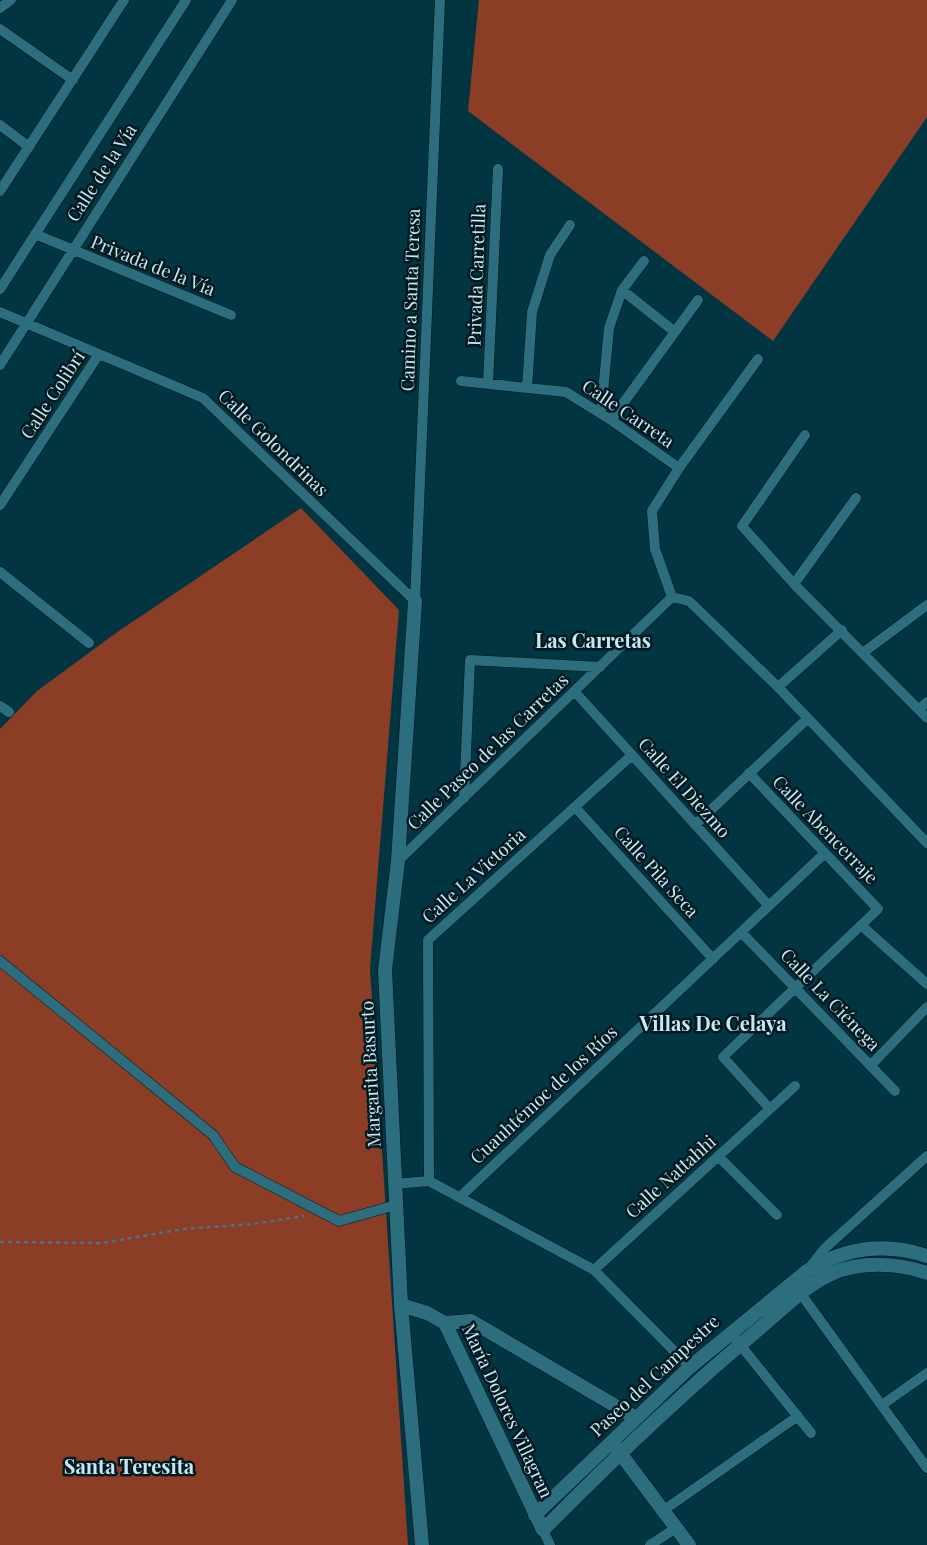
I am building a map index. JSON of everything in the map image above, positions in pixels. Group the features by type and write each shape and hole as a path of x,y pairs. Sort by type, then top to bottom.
{"street":[{"path":"0,8 11,0"},
{"path":"0,191 124,0"},
{"name":"Calle de la Vía","path":"0,289 186,0"},
{"name":"Calle de la Vía","path":"0,365 232,0"},
{"name":"Camino a Santa Teresa","path":"416,601 440,0"},
{"path":"0,30 73,80"},
{"path":"0,125 29,147"},
{"name":"Privada Carretilla","path":"488,384 498,169"},
{"path":"527,388 532,312 550,255 570,225"},
{"name":"Privada de la Vía","path":"35,234 231,315"},
{"path":"600,413 609,328 622,290 644,260"},
{"path":"622,290 676,332"},
{"path":"611,420 698,300"},
{"name":"Calle Golondrinas","path":"0,312 203,398 416,601"},
{"name":"Calle Colibrí","path":"0,504 99,354"},
{"path":"758,360 679,468 652,511 655,548 672,597 689,601 778,687 927,843"},
{"name":"Calle Carreta","path":"461,380 566,392 611,420 679,468"},
{"path":"805,435 742,526 794,584 923,706 927,718"},
{"path":"794,584 856,498"},
{"path":"0,572 89,643"},
{"name":"Calle Paseo de las Carretas","path":"398,860 672,597"},
{"name":"Margarita Basurto","path":"416,601 398,860 385,970 401,1305 422,1545"},
{"path":"864,652 927,605"},
{"path":"778,687 842,630"},
{"path":"464,798 470,660 600,667"},
{"name":"Calle El Diezmo","path":"575,692 769,906"},
{"path":"0,706 9,712"},
{"path":"695,825 807,719"},
{"name":"Calle La Victoria","path":"429,1181 428,940 632,756"},
{"name":"Calle Abencerraje","path":"749,773 878,909 862,926"},
{"name":"Calle Pila Seca","path":"575,807 713,959"},
{"name":"Cuauhtémoc de los Ríos","path":"460,1197 825,853"},
{"path":"770,1109 723,1057 862,926 927,984"},
{"name":"Calle La Ciénega","path":"741,932 896,1091"},
{"path":"0,961 213,1135 235,1167 339,1221 396,1205"},
{"path":"871,1065 927,1007"},
{"name":"Calle Nattahhi","path":"594,1270 795,1086"},
{"path":"718,1156 778,1215"},
{"path":"806,1271 824,1249 927,1156"},
{"path":"395,1184 429,1181 594,1270 690,1367"},
{"name":"Paseo del Campestre","path":"543,1530 616,1447 636,1418 730,1332 806,1271 825,1260 852,1251 880,1248 910,1250 927,1256"},
{"name":"Paseo del Campestre","path":"534,1515 740,1344 802,1294 830,1275 854,1267 880,1265 924,1269"},
{"path":"802,1294 927,1467"},
{"name":"María Dolores Villagran","path":"401,1305 427,1313 445,1323 534,1515 543,1530"},
{"path":"445,1323 471,1321 636,1418"},
{"path":"730,1332 811,1433"},
{"path":"882,1405 927,1373"},
{"path":"664,1510 798,1416"},
{"path":"616,1447 689,1545"},
{"path":"650,1545 676,1528"},
{"path":"543,1530 550,1545"}],"path":[{"path":"0,1242 102,1243 183,1229 253,1224 323,1213"}],"shaded area":[{"path":"479,0 927,0 927,117 773,341 468,111"},
{"path":"301,508 399,610 370,969 408,1545 0,1545 0,729 37,691 116,633"}],"district":[{"name":"Las Carretas","path":"593,641"},
{"name":"Villas De Celaya","path":"713,1024"},
{"name":"Santa Teresita","path":"129,1467"}]}
